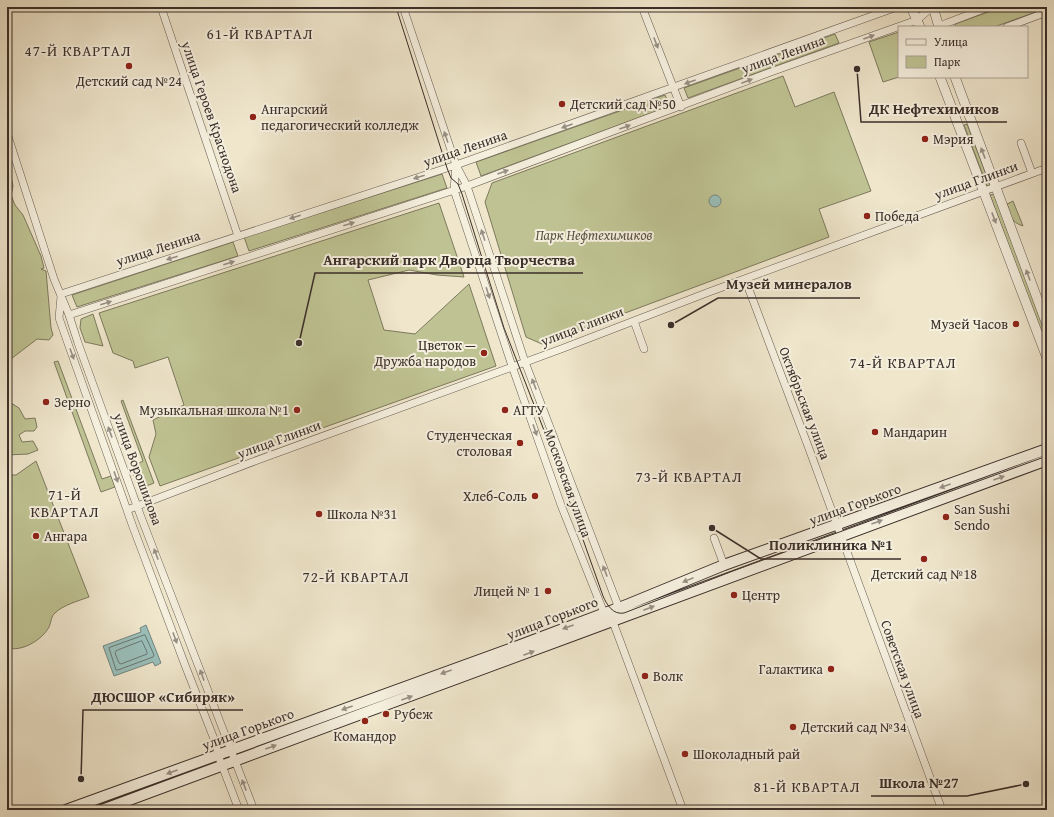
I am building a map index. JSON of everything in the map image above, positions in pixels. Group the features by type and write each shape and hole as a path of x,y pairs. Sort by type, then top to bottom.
{"main road":[{"name":"улица Горького","path":"66,810 231,751 604,613 724,565 1047,449"},
{"name":"улица Горького","path":"102,810 1047,460"}],"street":[{"name":"улица Героев Краснодона","path":"161,7 238,236"},
{"name":"Московская улица","path":"403,7 456,165 467,186 525,362 616,600 617,608"},
{"path":"642,7 681,107"},
{"name":"улица Ленина","path":"61,294 456,165 897,7"},
{"path":"911,7 918,23 932,7 939,26"},
{"path":"941,26 989,7"},
{"path":"1010,26 1047,12"},
{"name":"улица Ленина","path":"69,315 467,186 681,107 768,73 898,30"},
{"path":"940,78 1047,358"},
{"path":"956,78 1047,325"},
{"name":"улица Ворошилова","path":"7,133 54,279 69,315 138,506 254,810"},
{"path":"1021,143 1032,174"},
{"name":"Московская улица","path":"456,165 454,190 512,366 561,505 604,613 613,622 683,810"},
{"name":"улица Глинки","path":"128,510 745,279 1047,168"},
{"name":"Октябрьская улица","path":"745,279 840,536"},
{"name":"улица Ворошилова","path":"61,294 59,318 185,666 216,744 218,755 239,810"},
{"path":"634,321 644,349"},
{"name":"Советская улица","path":"840,536 942,810"},
{"path":"714,538 724,565"},
{"path":"613,622 617,608"}],"green space":[{"path":"1002,7 1047,8 997,26 956,26 955,24"},
{"path":"898,32 898,77 883,82 869,42"},
{"path":"835,34 839,43 688,98 684,88"},
{"name":"Парк Нефтехимиков","path":"783,76 795,107 834,92 871,191 819,209 829,237 542,344 526,337 485,202 492,183"},
{"path":"665,95 670,106 481,176 476,162"},
{"path":"967,124 990,185 987,186 964,125"},
{"path":"7,167 13,186 11,195 15,205 23,215 41,256 44,268 41,269 46,271 51,328 53,335 49,340 37,339 7,362"},
{"path":"442,174 447,188 249,251 244,237"},
{"path":"994,194 1047,336 1047,349 990,195"},
{"path":"1013,201 1023,226 1013,220 1010,215 1007,204"},
{"path":"439,203 464,277 437,275 409,270 368,280 384,330 415,334 469,284 496,366 160,486 149,457 156,434 153,420 184,405 168,357 135,368 133,361 113,353 99,313"},
{"path":"233,242 238,256 77,307 72,295"},
{"path":"93,314 103,346 85,342 80,328 81,319"},
{"path":"58,361 102,479 111,476 115,487 101,492 54,362"},
{"path":"7,397 8,401 19,408 25,419 35,418 37,427 34,431 25,431 19,435 22,442 33,441 38,450 28,454 7,455"},
{"path":"123,400 154,483 139,489 132,470 133,466 143,461 121,401"},
{"name":"Ангара","path":"36,461 89,597 58,610 54,614 46,632 42,636 25,647 13,649 7,648 7,475 16,475"},
{"path":"384,698 385,702 249,753 247,748"},
{"path":"146,785 141,791 92,810 77,810"}],"water":[{"path":"713,195 717,195 721,201 717,207 713,207 709,203 709,199"},
{"path":"146,625 161,663 155,666 153,662 114,676 103,646 141,632 140,628"}],"tram line":[{"path":"396,7 447,168 451,178 458,184 462,194 504,328 547,438 603,596 614,611 624,613 733,571 1047,456"}],"place":[{"name":"Детский сад №24","path":"129,66"},
{"name":"ДК Нефтехимиков","path":"857,69"},
{"name":"Детский сад №50","path":"562,104"},
{"name":"Ангарский педагогический колледж","path":"253,117"},
{"name":"Мэрия","path":"925,139"},
{"name":"Победа","path":"867,216"},
{"name":"Музей Часов","path":"1016,324"},
{"name":"Музей минералов","path":"671,325"},
{"name":"Ангарский парк Дворца Творчества","path":"299,343"},
{"name":"Цветок — Дружба народов","path":"484,353"},
{"name":"Зерно","path":"46,402"},
{"name":"Музыкальная школа №1","path":"297,410"},
{"name":"АГТУ","path":"505,410"},
{"name":"Мандарин","path":"875,432"},
{"name":"Студенческая столовая","path":"520,443"},
{"name":"Хлеб-Соль","path":"535,496"},
{"name":"Школа №31","path":"319,514"},
{"name":"San Sushi Sendo","path":"946,517"},
{"name":"Поликлиника №1","path":"712,528"},
{"name":"Ангара","path":"36,536"},
{"name":"Детский сад №18","path":"924,559"},
{"name":"Лицей № 1","path":"548,591"},
{"name":"Центр","path":"734,595"},
{"name":"Галактика","path":"831,669"},
{"name":"Волк","path":"645,676"},
{"name":"Рубеж","path":"386,714"},
{"name":"Командор","path":"365,721"},
{"name":"Детский сад №34","path":"793,727"},
{"name":"Шоколадный рай","path":"685,754"},
{"name":"ДЮСШОР «Сибиряк»","path":"81,779"},
{"name":"Школа №27","path":"1026,784"}],"district":[{"name":"61-Й КВАРТАЛ","path":"260,33"},
{"name":"47-Й КВАРТАЛ","path":"78,50"},
{"name":"74-Й КВАРТАЛ","path":"903,362"},
{"name":"73-Й КВАРТАЛ","path":"689,476"},
{"name":"71-Й КВАРТАЛ","path":"65,502"},
{"name":"72-Й КВАРТАЛ","path":"356,576"},
{"name":"81-Й КВАРТАЛ","path":"807,786"}]}
